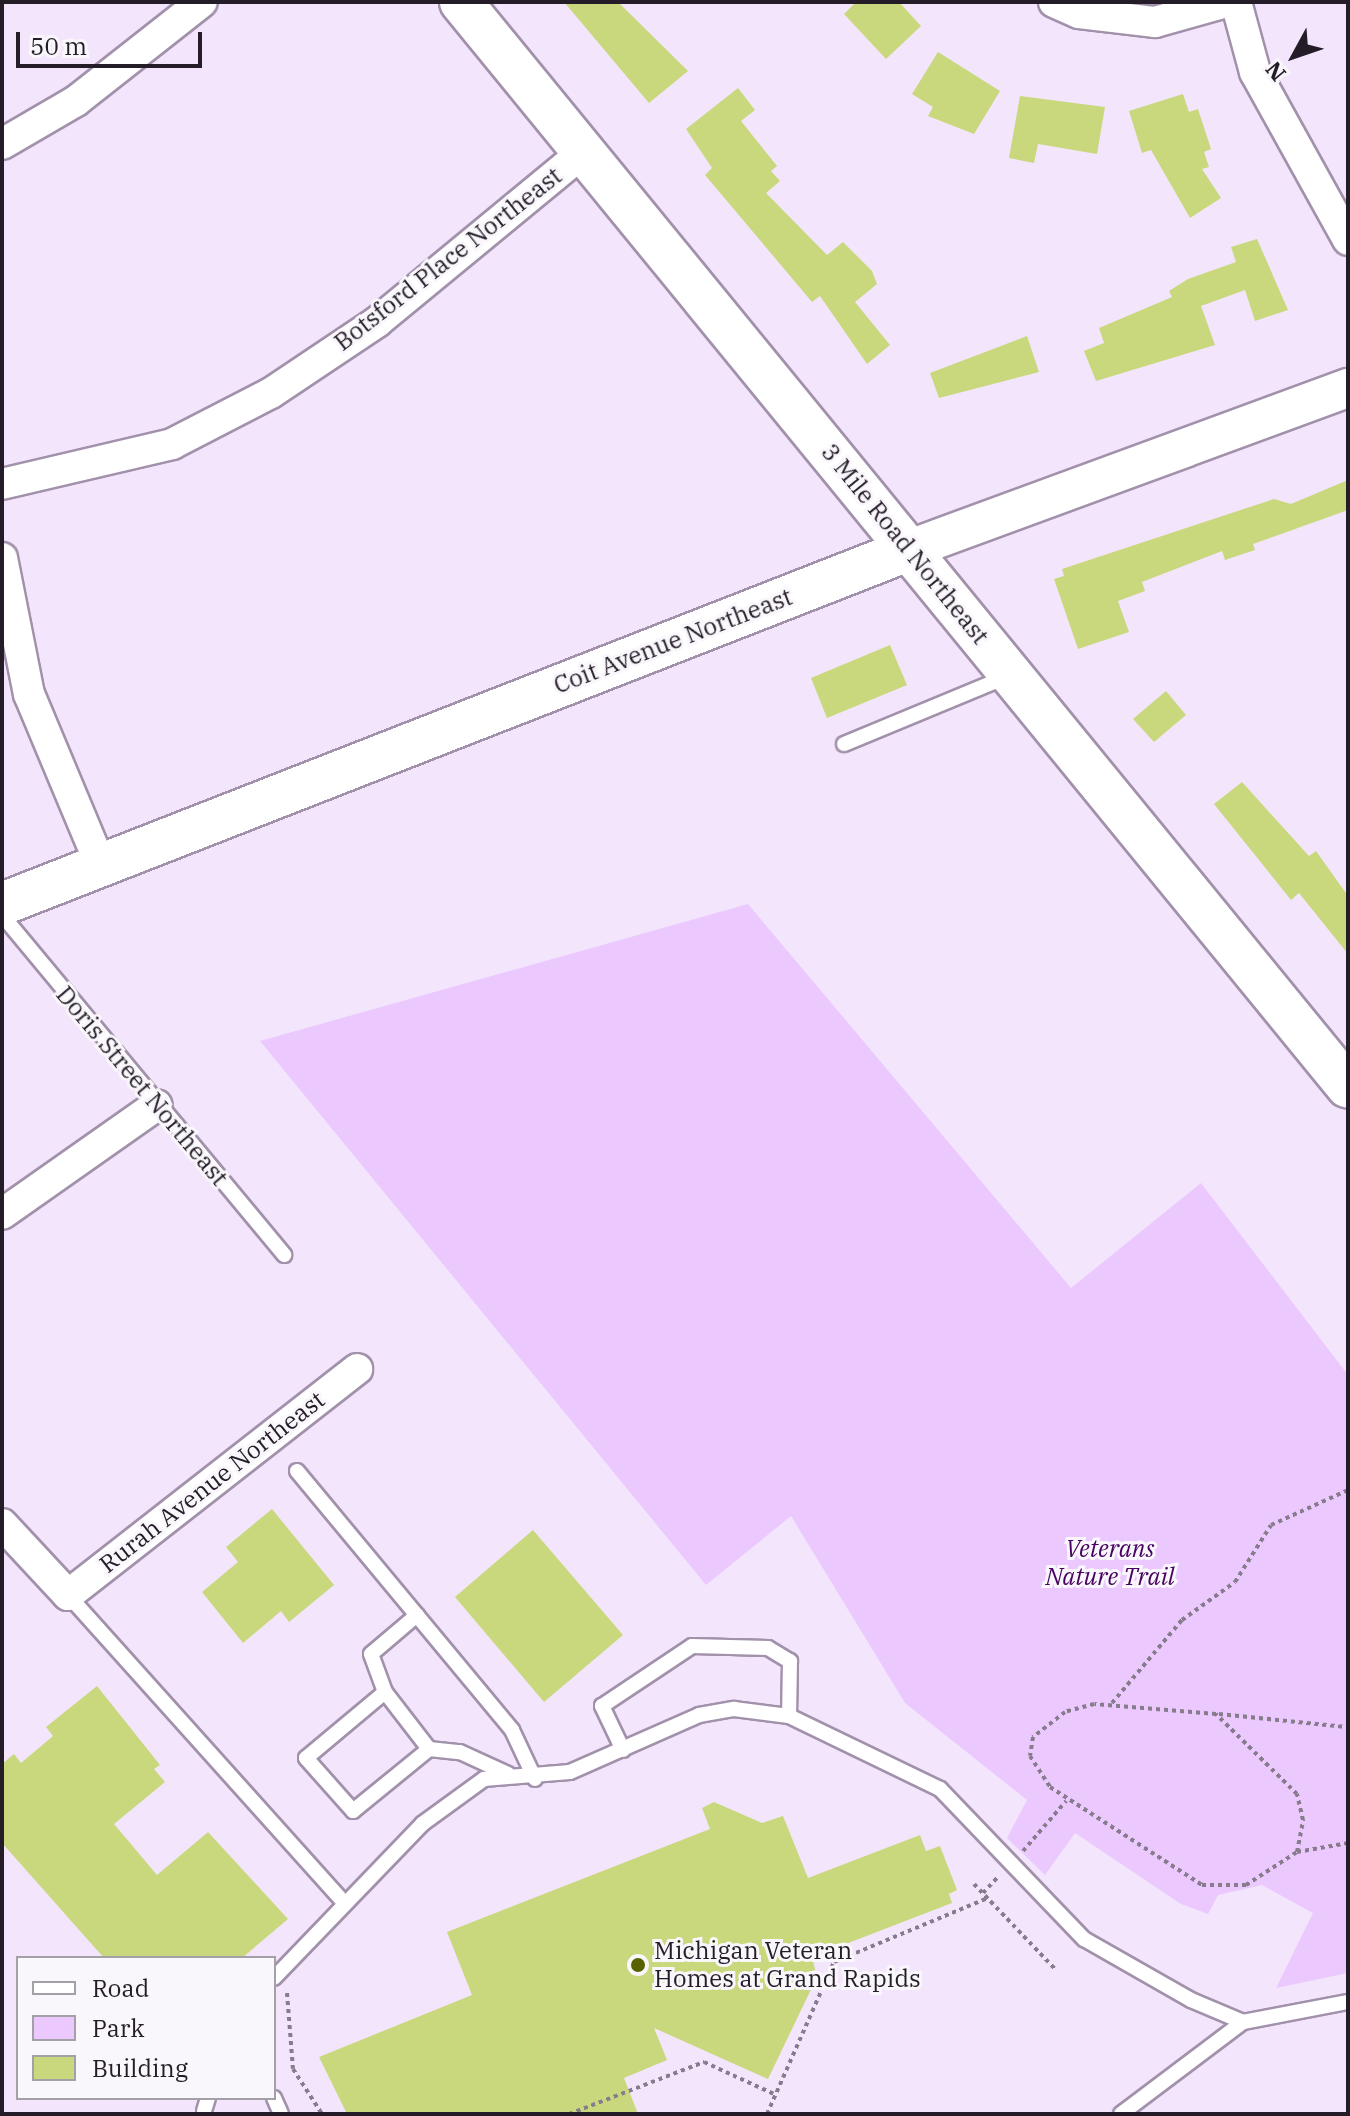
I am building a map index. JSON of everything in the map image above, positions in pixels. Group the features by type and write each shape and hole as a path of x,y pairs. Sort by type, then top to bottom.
{"main road":[{"name":"3 Mile Road Northeast","path":"461,2 1348,1087"},
{"name":"Coit Avenue Northeast","path":"2,904 910,549"}],"street":[{"path":"2,144 76,101 202,2"},
{"path":"1054,2 1079,13 1155,22 1226,2"},
{"path":"1236,2 1255,72 1348,240"},
{"name":"Botsford Place Northeast","path":"2,484 172,444 271,393 377,322 583,152"},
{"name":"Coit Avenue Northeast","path":"910,549 1348,388"},
{"path":"2,558 29,694 100,864"},
{"path":"2,1214 157,1105"},
{"name":"Rurah Avenue Northeast","path":"68,1595 357,1369"},
{"path":"2,1524 68,1595"}],"lane":[{"path":"844,744 1012,675"},
{"name":"Doris Street Northeast","path":"2,915 284,1255"},
{"path":"297,1471 512,1730 535,1779"},
{"path":"68,1595 344,1903"},
{"path":"417,1615 371,1654 385,1692 429,1749"},
{"path":"623,1750 602,1706 692,1646 768,1648 790,1661 789,1716"},
{"path":"385,1692 306,1758 353,1811 429,1749 460,1752 508,1774 535,1779 623,1750 715,1711 789,1716 940,1789 1084,1939 1243,2022"},
{"path":"276,1976 344,1903 451,1800 484,1779 508,1774"},
{"path":"1121,2114 1243,2022 1348,2002"}],"path":[{"path":"1112,1703 1182,1620 1235,1582 1271,1525 1348,1490"},
{"path":"1348,1727 1112,1703 1065,1712 1038,1730 1030,1756 1050,1787 1202,1885 1258,1881 1297,1852 1348,1843"},
{"path":"1216,1714 1297,1794 1303,1820 1297,1852"},
{"path":"974,1884 1055,1969"},
{"path":"767,2114 834,1962 988,1898"},
{"path":"286,1964 293,2069 322,2114"},
{"path":"569,2114 704,2062 776,2095"}],"green space":[{"name":"Veterans Nature Trail","path":"748,904 1071,1288 1201,1183 1348,1375 1348,1973 1276,1988 1313,1913 1262,1885 1218,1895 1208,1914 1181,1904 1075,1833 1045,1875 1007,1838 1027,1800 905,1703 791,1516 706,1585 260,1041"}],"building":[{"path":"564,2 618,2 688,71 649,103"},
{"path":"856,2 899,2 921,26 886,59 844,14"},
{"path":"938,52 1000,91 974,134 928,116 933,107 912,94"},
{"path":"738,88 755,110 741,121 777,166 771,171 780,181 766,193 827,255 843,242 872,271 877,284 855,302 890,345 867,364 820,296 812,302 705,175 712,168 686,129"},
{"path":"1183,94 1189,112 1198,109 1211,149 1204,152 1209,167 1202,169 1221,198 1190,218 1151,150 1142,153 1129,111"},
{"path":"1020,96 1105,107 1097,154 1038,144 1034,163 1009,158"},
{"path":"1257,239 1288,310 1255,321 1245,290 1201,306 1215,345 1096,381 1084,351 1104,343 1099,328 1172,297 1169,291 1188,279 1236,262 1231,247"},
{"path":"1027,336 1039,372 939,398 930,373"},
{"path":"1348,480 1348,510 1253,544 1255,550 1225,560 1222,551 1142,582 1145,591 1118,601 1129,632 1078,649 1054,579 1064,576 1062,569 1274,499 1291,504"},
{"path":"890,645 907,685 827,718 811,678"},
{"path":"1166,691 1186,715 1154,742 1133,719"},
{"path":"1242,782 1309,856 1316,851 1348,896 1348,954 1299,893 1291,900 1214,804"},
{"path":"272,1509 334,1585 289,1622 281,1611 243,1643 202,1592 238,1562 226,1547"},
{"path":"533,1530 623,1635 544,1702 455,1597"},
{"path":"97,1686 160,1765 154,1769 165,1782 114,1824 157,1875 208,1832 288,1919 244,1956 102,1956 2,1843 2,1764 14,1754 21,1763 53,1736 46,1727"},
{"name":"Michigan Veteran Homes at Grand Rapids","path":"714,1802 762,1823 783,1816 808,1878 920,1835 926,1851 940,1846 957,1890 949,1894 952,1903 812,1957 817,1977 768,2079 654,2028 667,2060 624,2078 638,2114 347,2114 319,2057 472,1995 447,1932 710,1829 702,1808"}],"place":[{"name":"Michigan Veteran Homes at Grand Rapids","path":"638,1965"}]}
